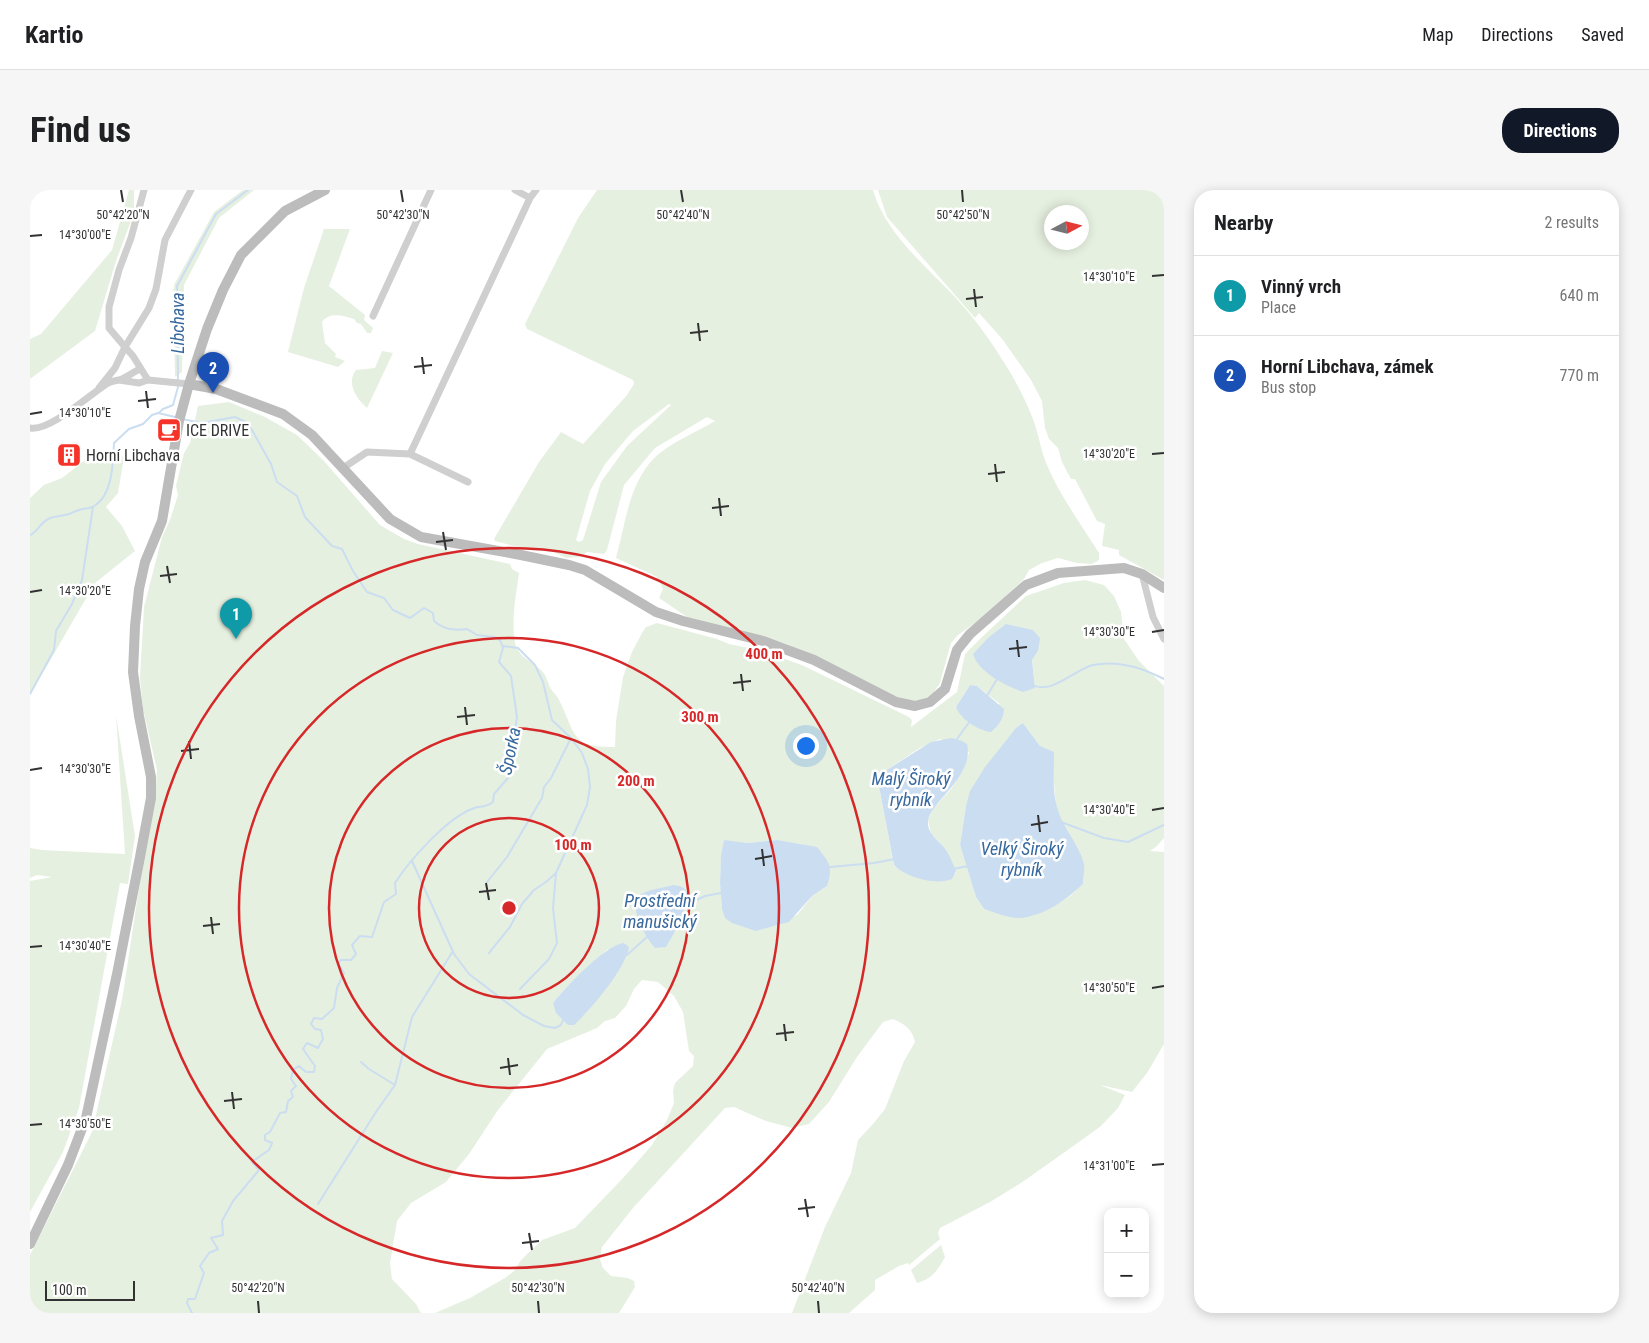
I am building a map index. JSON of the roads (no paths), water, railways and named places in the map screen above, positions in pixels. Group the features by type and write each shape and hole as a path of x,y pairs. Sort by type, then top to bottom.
{"street":[{"path":"144,190 131,238 118,270 109,307 109,328 133,356 148,380"},
{"path":"100,388 115,368 124,347 149,308 156,289 165,240 191,190"},
{"path":"30,1244 71,1157 86,1118 114,993 151,798 150,778 133,672 135,626 145,562 162,521 180,418 182,384 208,329 223,290 241,255 285,211 325,190"},
{"path":"373,316 431,190"},
{"path":"516,190 530,198"},
{"path":"410,454 530,198 536,190"},
{"path":"119,380 140,369"},
{"path":"30,428 35,429 51,423 71,411 111,381 119,380 139,383 148,380 216,389 283,414 312,435 390,519 421,537 521,555 586,570 656,612 683,621 763,641 814,660 896,702 915,706 930,702 945,689 957,650 965,639 1026,585 1058,574 1124,568 1142,574 1164,588"},
{"path":"343,468 367,452 410,454 468,482"},
{"path":"1142,574 1153,617 1164,639"}],"water":[{"path":"1006,624 1033,630 1040,638 1038,651 1032,660 1035,688 1023,692 1009,686 994,678 976,661 973,654 989,637"},
{"path":"970,685 977,686 1004,709 1000,722 991,732 971,724 961,716 956,707"},
{"name":"Velký Široký rybník","path":"1023,723 1040,746 1054,752 1055,800 1059,815 1082,856 1084,869 1083,884 1054,907 1036,915 1014,918 984,909 976,897 960,845 970,791 985,767 1016,728"},
{"name":"Malý Široký rybník","path":"952,738 967,744 967,757 964,768 934,808 929,817 928,825 933,836 944,847 956,871 952,879 930,881 913,877 894,865 877,776 931,742"},
{"path":"724,840 747,843 777,840 817,847 829,865 830,874 827,886 812,896 789,922 756,931 732,923 725,918 722,909 720,883 721,855"},
{"name":"Prostřední manušický","path":"673,885 681,886 686,891 684,911 666,947 655,948 641,925 636,912 635,899 647,891"},
{"path":"623,943 629,948 626,958 614,978 581,1018 574,1025 568,1025 556,1013 553,1003 596,959"}],"waterway":[{"name":"Libchava","path":"159,413 173,405 178,387 177,286 216,214 248,190"},
{"name":"Šporka","path":"30,535 50,518 91,508 100,501 111,478 114,443 129,429 143,424 152,415 158,413 175,417"},
{"name":"Šporka","path":"182,419 202,423 235,417 246,422 271,464 277,482 297,496 305,517 332,546 342,549 353,571 367,592 384,598 393,610 410,618 424,608 433,613 434,621 445,628 467,629 477,635 494,637 500,640 503,648 499,662 511,676 517,717 508,778 494,794 493,802 462,814 451,821 429,841 409,863 395,883 396,894 384,902 372,937 360,936 352,945 356,954 351,960 341,960 338,963 344,973 337,988 334,1008 322,1019 314,1018 311,1024 315,1029 321,1030 323,1039 318,1048 307,1043 303,1049 315,1066 314,1072 306,1072 299,1066 293,1070 291,1079 296,1086 291,1091 293,1097 288,1101 286,1112 280,1113 270,1132 265,1135 265,1140 272,1143 269,1150 252,1162 259,1170 233,1201 222,1221 223,1235 211,1238 218,1249 209,1253 200,1266 204,1273 195,1299 188,1299 187,1303 192,1313"},
{"path":"30,694 54,650 56,631 72,604 82,580 93,507"},
{"path":"503,646 518,648 535,665 543,682 552,720 571,738 582,753 588,769 590,787 587,805 556,873 553,908 557,943 549,959 520,989"},
{"path":"1033,685 1047,687 1093,665 1102,664 1130,666 1164,679"},
{"path":"987,696 997,679"},
{"path":"957,739 970,721"},
{"path":"487,882 507,857 542,798 544,787 551,778 571,738"},
{"path":"1061,822 1104,838 1128,842 1164,825"},
{"path":"830,867 895,859"},
{"path":"412,861 454,954 469,974 523,1015 544,1026 555,1028 561,1025 563,1020"},
{"path":"953,869 968,866"},
{"path":"489,953 510,927 522,904 534,890 556,873"},
{"path":"684,906 705,896 721,893"},
{"path":"627,955 648,936"},
{"path":"318,1204 395,1085 412,1017 453,951"},
{"path":"361,1062 395,1085"}],"place":[{"name":"Horní Libchava, zámek","path":"213,393"},
{"name":"ICE DRIVE","path":"169,430"},
{"name":"Horní Libchava","path":"69,455"},
{"name":"Vinný vrch","path":"236,639"}]}
